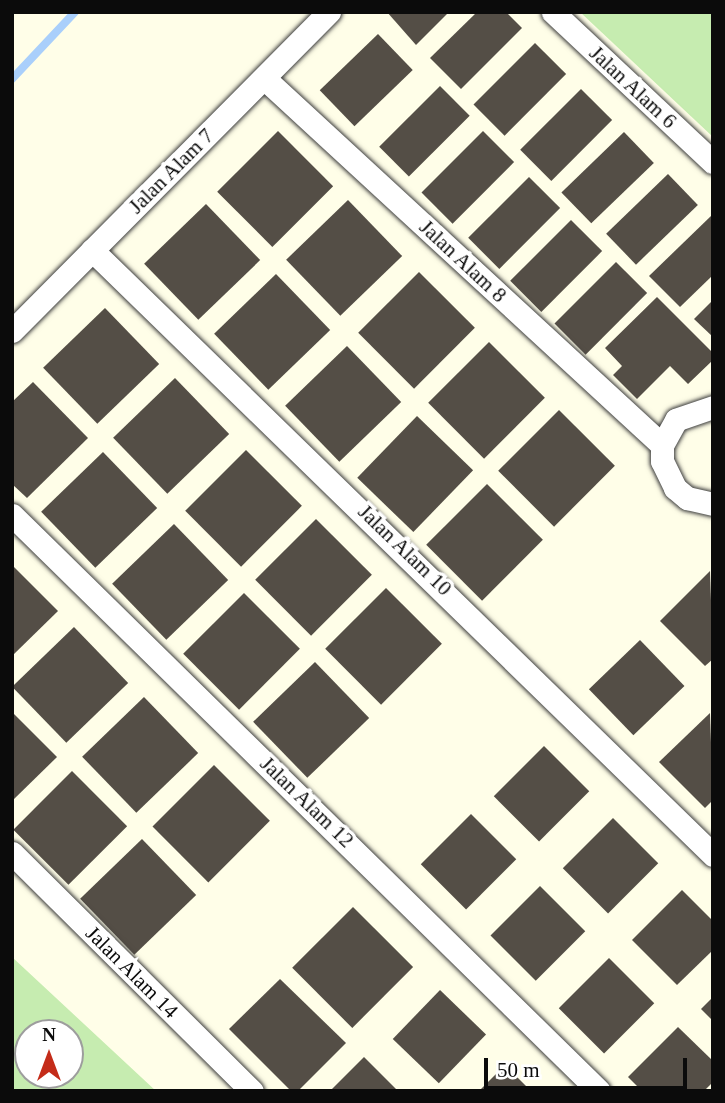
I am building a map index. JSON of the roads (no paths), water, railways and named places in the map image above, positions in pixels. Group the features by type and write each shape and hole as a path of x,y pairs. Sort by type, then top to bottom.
{"street":[{"name":"Jalan Alam 7","path":"12,331 329,12"},
{"name":"Jalan Alam 6","path":"553,12 713,162"},
{"name":"Jalan Alam 8","path":"264,78 662,445"},
{"name":"Jalan Alam 10","path":"92,250 713,855"},
{"path":"713,407 676,420 662,445 664,468 675,488 687,498 713,504"},
{"name":"Jalan Alam 12","path":"12,515 599,1091"},
{"name":"Jalan Alam 14","path":"12,853 252,1091"}],"waterway":[{"path":"12,79 75,12"}]}
